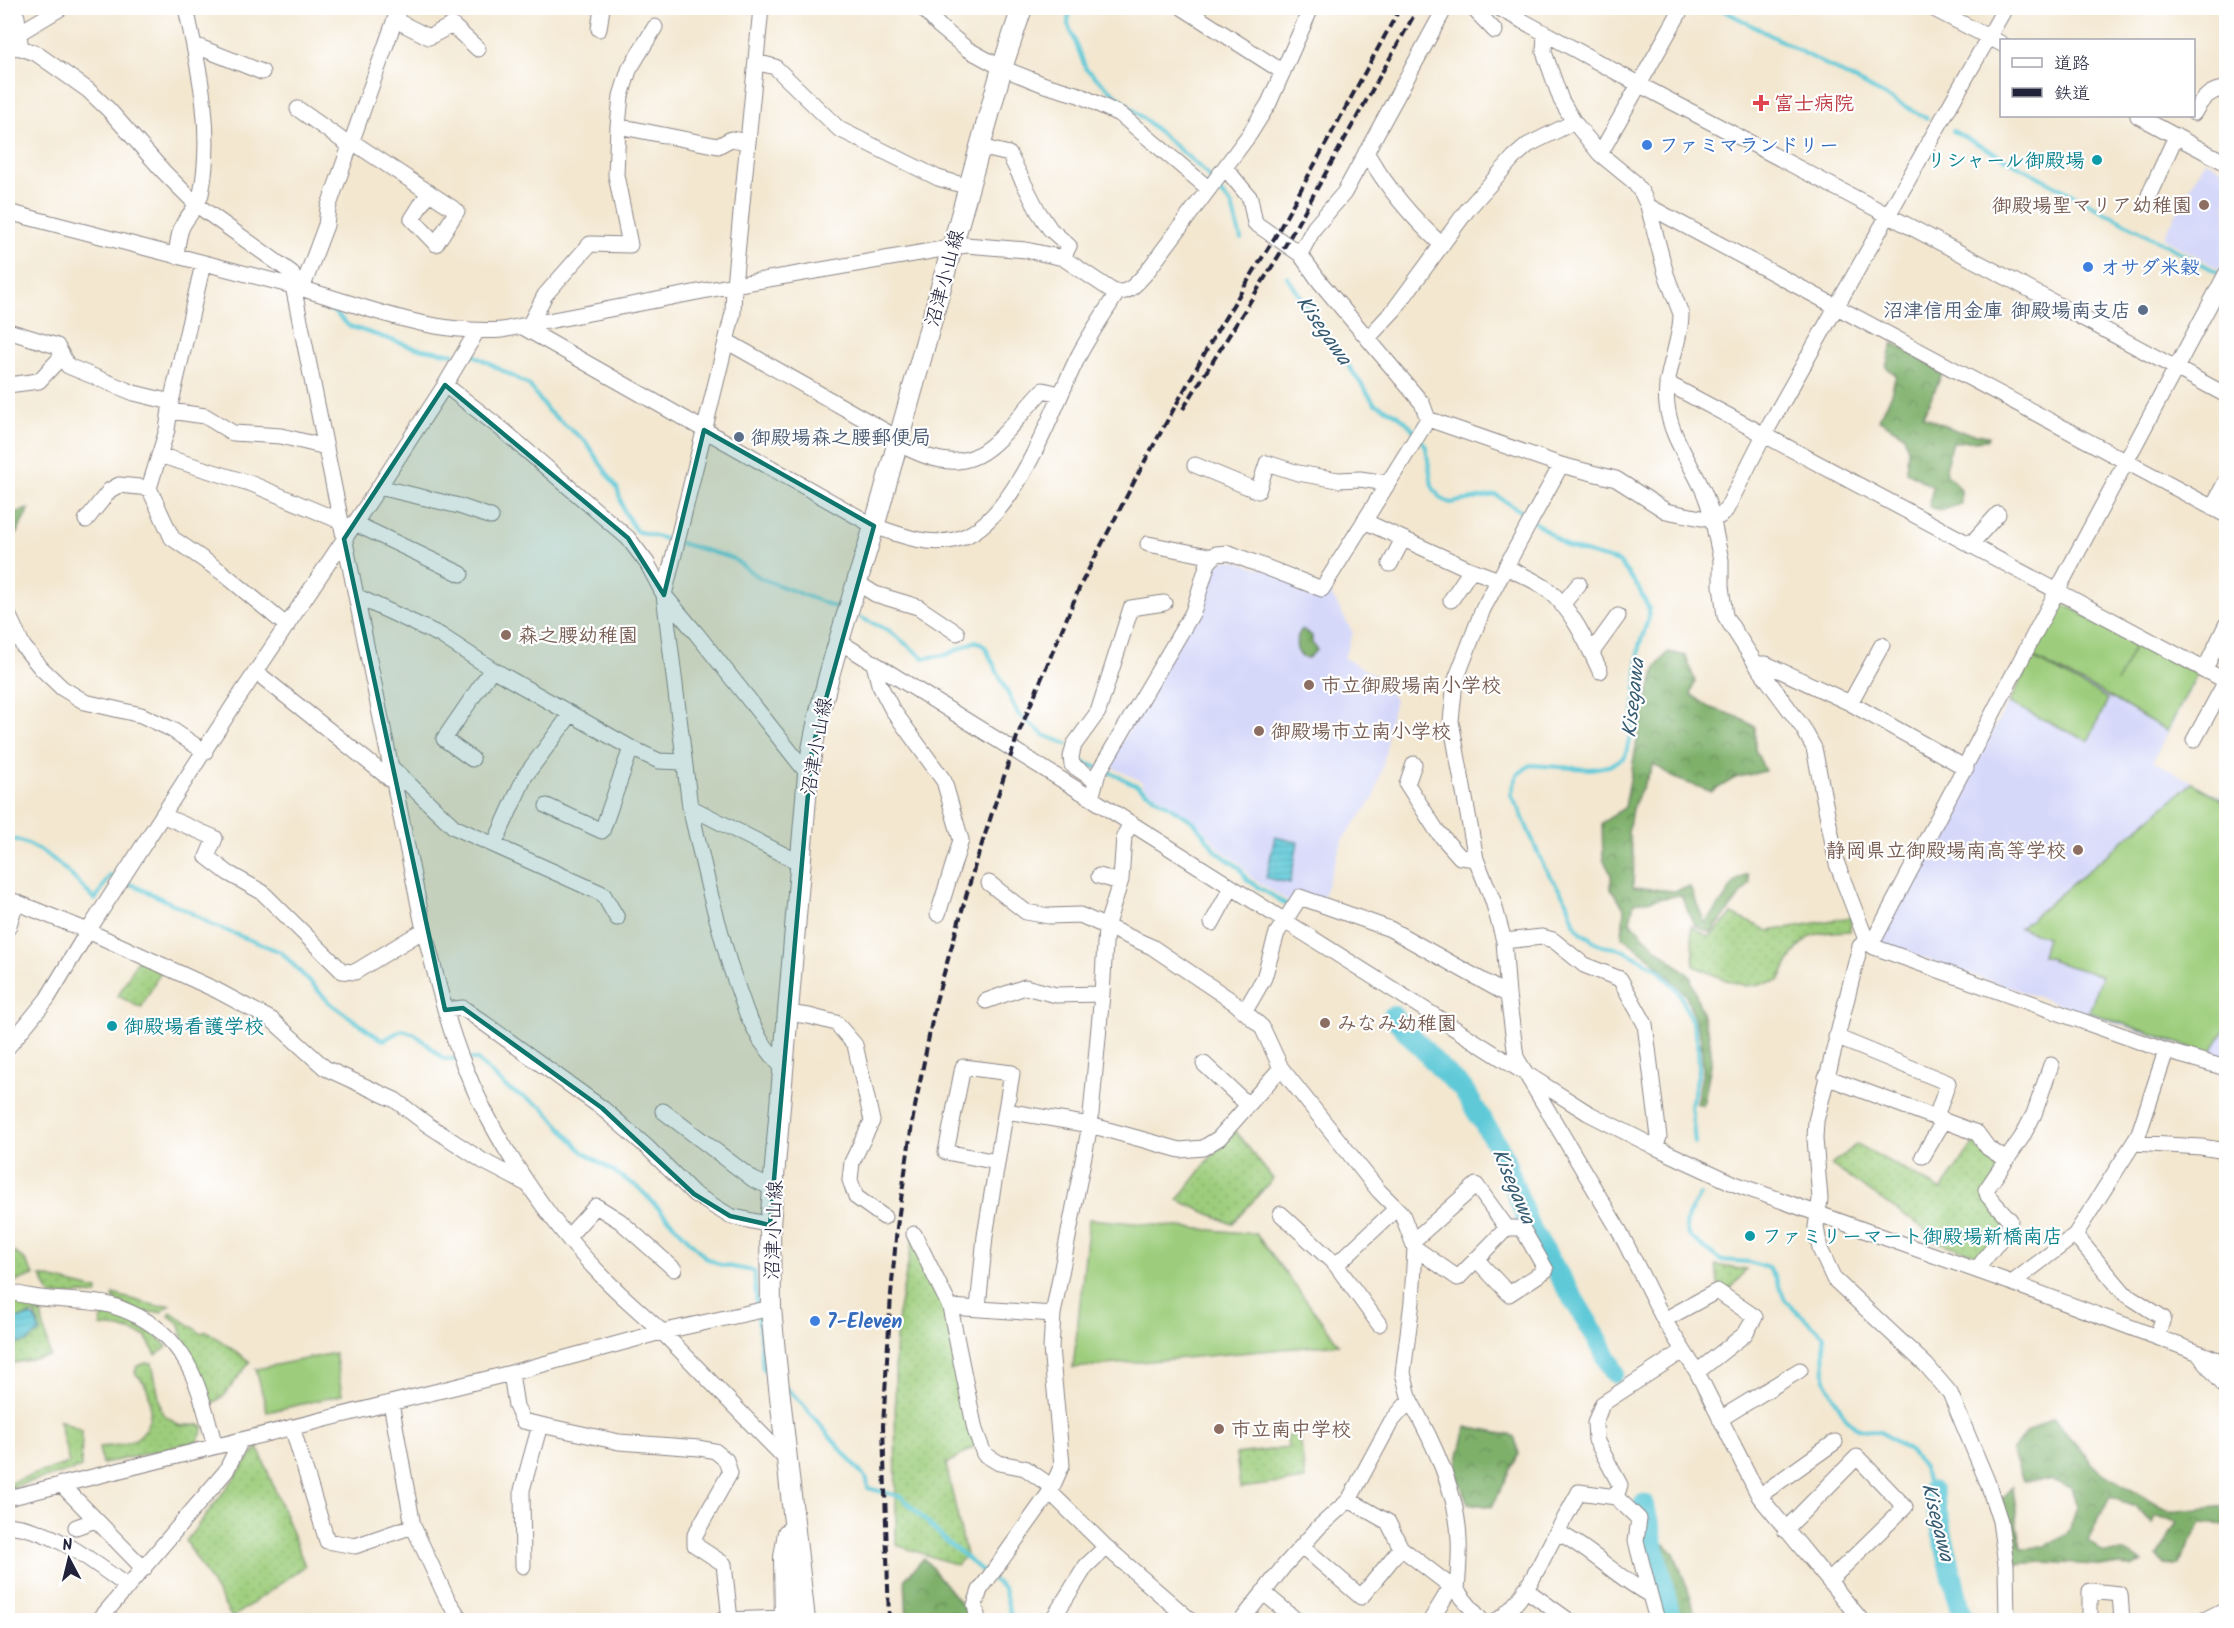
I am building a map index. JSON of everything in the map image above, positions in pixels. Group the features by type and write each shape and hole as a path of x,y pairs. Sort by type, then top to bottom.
{"main road":[{"name":"沼津小山線","path":"805,1620 791,1510 771,1308 770,1225 808,774 812,749 856,582 898,441 1002,68 1022,8"},
{"name":"沼津小山線","path":"785,1619 784,1557 791,1510"}],"street":[{"path":"12,8 17,17 16,43"},
{"path":"16,43 61,8"},
{"path":"176,256 181,228 197,205 201,194 207,145 205,111 186,8"},
{"path":"599,29 602,8"},
{"path":"761,8 733,313 728,342 704,429 664,595 690,807 730,966 747,1014 760,1041 783,1069"},
{"path":"923,8 939,26 968,49 1002,68 1045,85 1079,95 1121,116 1209,189"},
{"path":"1183,8 1200,12 1283,72"},
{"path":"8,212 297,288 404,320 453,330 477,332 966,245 1026,250 1063,258 1118,293 1128,291 1146,273 1250,135 1269,103 1311,8"},
{"path":"1300,254 1314,228 1344,193 1445,8"},
{"path":"1499,8 2226,395"},
{"path":"1600,154 1682,8"},
{"path":"1932,8 1995,41"},
{"path":"1425,423 1561,465 1616,479 1666,512 1689,516 1720,516 1726,510 1764,435 1835,306 1995,41 2005,8"},
{"path":"1481,10 1495,31"},
{"path":"297,288 326,225 328,208 397,14 429,37 452,25 478,49"},
{"path":"526,325 545,295 590,244 630,245 616,176 621,96 629,70 655,27"},
{"path":"1545,34 1544,52 1562,100 1574,122 1600,154 1633,180 1648,206 1657,245 1681,314 1681,325 1667,383 1667,405 1672,432 1700,482 1712,517 1721,560 1720,586 1725,616 1756,664 1803,728 1814,748 1837,864 1867,942 1874,947 2166,1051 2226,1068"},
{"path":"16,43 37,54 88,90 197,205 292,273 297,288 326,447 347,522 344,539 424,930 445,1010 464,1066 483,1107 530,1185 568,1237 602,1276 661,1332 786,1459"},
{"path":"194,45 262,72"},
{"path":"756,62 775,67 839,129 938,178 969,187"},
{"path":"2195,111 2205,97 2214,90 2226,89"},
{"path":"298,109 429,192"},
{"path":"2140,117 2226,163"},
{"path":"2149,195 2191,117"},
{"path":"1368,338 1394,310 1468,209 1513,158 1528,146 1574,122"},
{"path":"618,126 718,146 731,139 748,142"},
{"path":"980,147 1009,154 1038,211 1050,229 1069,246 1063,258"},
{"path":"1366,152 1401,205 1442,244"},
{"path":"1091,798 1100,772 1192,612 1208,563 1216,554 1228,553 1322,590 1425,423 1422,403 1320,282 1300,254 1255,223 1250,198 1223,172"},
{"path":"1648,206 2226,515"},
{"path":"203,264 167,429 149,488 172,538 223,573 287,626"},
{"path":"2007,1620 2006,1565 2000,1521 1987,1481 1950,1394 1926,1365 1834,1279 1820,1249 1816,1227 1820,1199 1815,1139 1816,1121 1860,946 1876,936 2226,274"},
{"path":"526,325 874,525 900,536 934,543 956,540 975,530 1012,494 1052,418 1060,394 1079,356 1118,293"},
{"path":"8,331 57,346 68,366 170,407 205,416 233,433 281,436 326,447"},
{"path":"347,522 379,488 477,332"},
{"path":"728,342 898,441 943,462 966,462 982,454 1043,390 1060,394"},
{"path":"8,385 39,381 62,356"},
{"path":"1667,383 2226,681 2194,740"},
{"path":"445,385 512,438 628,538 647,563 664,595 808,774"},
{"path":"159,455 252,484 347,522 461,574"},
{"path":"1195,465 1258,491 1267,463 1298,473 1328,478 1387,483"},
{"path":"1561,465 1483,609 1455,682 1452,698 1451,721 1476,859 1493,901 1504,941 1516,1057 1620,1232 1664,1320 1697,1372 1759,1496 1862,1620"},
{"path":"2212,508 2226,481"},
{"path":"86,520 110,490 119,485 149,488"},
{"path":"379,488 459,506 491,517"},
{"path":"1970,545 1998,514"},
{"path":"1364,521 1471,570 1502,574 1548,590 1586,640 1600,671"},
{"path":"8,1047 47,999 88,931 344,539"},
{"path":"1390,564 1403,539"},
{"path":"1148,544 1214,557"},
{"path":"1451,600 1471,570"},
{"path":"856,582 875,594 918,607 957,633"},
{"path":"1562,606 1579,584"},
{"path":"356,596 440,635 492,669 631,748 659,761 684,762"},
{"path":"1100,772 1072,765 1074,745 1098,712 1131,608 1164,603"},
{"path":"8,614 23,646 62,688 85,702 141,715 171,729 205,752"},
{"path":"1592,652 1618,616"},
{"path":"2204,671 2226,625"},
{"path":"840,642 1588,1113 1735,1184 2012,1283 2226,1364"},
{"path":"1850,703 1882,645"},
{"path":"874,664 879,684 892,709 944,781 961,840 938,914"},
{"path":"1756,664 1766,664 1850,703 1966,768"},
{"path":"472,759 444,739 492,669"},
{"path":"256,672 393,776 454,827 603,894 617,918"},
{"path":"494,845 525,776 571,714"},
{"path":"547,806 603,831 631,748"},
{"path":"1414,764 1407,784 1437,831 1461,857 1476,859"},
{"path":"690,807 800,863"},
{"path":"164,816 215,838 207,857 228,873 262,892 342,971 355,972 424,930"},
{"path":"978,1620 975,1605 980,1590 1051,1489 1062,1465 1051,1348 1053,1314 1090,1125 1106,927 1120,882 1124,836 1131,824"},
{"path":"1099,876 1120,882"},
{"path":"989,883 1026,912 1049,916 1080,915 1152,947 1245,1011 1262,1027 1281,1068 1343,1148 1402,1214 1414,1244 1412,1302 1403,1373 1410,1400 1428,1433 1455,1504 1460,1539 1454,1589 1431,1620"},
{"path":"1212,923 1231,888"},
{"path":"1245,1011 1264,978 1277,933 1300,897 1390,929 1508,995"},
{"path":"8,928 12,900 88,931 216,990 272,1020 325,1068 395,1100 483,1161 530,1185"},
{"path":"1504,941 1542,937 1553,940 1584,964 1620,979 1645,1024 1659,1137 1655,1147"},
{"path":"986,1001 1026,987 1056,995 1102,994"},
{"path":"445,1010 463,1008 602,1108 648,1148 694,1194 730,1216 770,1225"},
{"path":"787,1013 836,1023 855,1045 872,1120 852,1162 850,1180 856,1197 884,1217"},
{"path":"1836,1037 1948,1083 1940,1118 1923,1156"},
{"path":"2012,1283 2075,1235 2138,1136 2166,1051"},
{"path":"1204,1064 1248,1105"},
{"path":"1976,1270 2009,1227 2010,1220 1988,1196 1986,1190 2022,1137 2034,1114 2051,1065"},
{"path":"978,1308 985,1236 1012,1073 963,1067 945,1152 997,1162"},
{"path":"1006,1111 1090,1125 1180,1150 1203,1148 1219,1138 1281,1068"},
{"path":"1826,1077 1977,1133 1988,1148 2005,1159"},
{"path":"663,1111 753,1180 773,1188"},
{"path":"2134,1143 2201,1147 2226,1151"},
{"path":"1414,1244 1476,1185 1508,1228"},
{"path":"568,1237 597,1206 620,1221 674,1269"},
{"path":"1336,1266 1396,1209"},
{"path":"1281,1214 1336,1266 1379,1324"},
{"path":"1414,1244 1458,1278 1476,1259 1508,1228 1522,1228 1546,1270 1509,1294 1476,1259"},
{"path":"914,1234 950,1306 975,1430 984,1454 999,1463 1025,1468 1051,1489 1106,1547 1190,1620"},
{"path":"2075,1235 2124,1293 2163,1318 2157,1337"},
{"path":"8,1291 50,1301 101,1303 150,1321 168,1337 182,1355 193,1375 215,1446"},
{"path":"1664,1320 1717,1291 1755,1317 1745,1334 1697,1372"},
{"path":"950,1306 1053,1314"},
{"path":"8,1498 512,1373 661,1332 771,1308"},
{"path":"1616,1497 1620,1485 1596,1440 1594,1423 1602,1404 1683,1351"},
{"path":"2198,1353 2226,1388"},
{"path":"1720,1419 1800,1370"},
{"path":"512,1373 516,1406 522,1420 620,1442 716,1451 726,1460 730,1473 694,1535 695,1545 724,1564 726,1620 785,1619"},
{"path":"1242,1620 1318,1527 1348,1500 1391,1422 1410,1400"},
{"path":"391,1402 413,1526 447,1599 461,1620"},
{"path":"523,1566 522,1490 540,1425"},
{"path":"292,1427 327,1541 355,1546 413,1526"},
{"path":"99,1620 226,1471 242,1440"},
{"path":"1759,1496 1835,1442"},
{"path":"1785,1530 1857,1457 1905,1507 1829,1581"},
{"path":"61,1485 144,1569"},
{"path":"1498,1620 1505,1615 1525,1589 1579,1492 1616,1497 1639,1519 1636,1541 1657,1620"},
{"path":"1348,1500 1388,1522 1401,1548 1454,1589 1481,1620"},
{"path":"76,1527 96,1520"},
{"path":"8,1525 46,1534 73,1547 128,1587"},
{"path":"1557,1532 1572,1539 1629,1584 1650,1595"},
{"path":"1058,1620 1054,1617 1086,1566 1106,1547"},
{"path":"1303,1547 1361,1597 1401,1548"},
{"path":"1525,1589 1568,1620"},
{"path":"1263,1592 1296,1620"},
{"path":"2090,1620 2090,1592 2120,1594 2122,1620"}],"highlighted area":[{"path":"445,385 628,538 664,595 704,430 874,526 812,749 770,1225 730,1216 694,1194 602,1108 463,1008 445,1010 344,539"}],"shaded area":[{"name":"御殿場聖マリア幼稚園","path":"2205,160 2226,171 2226,257 2220,269 2163,238"},
{"name":"御殿場市立南小学校","path":"1225,560 1233,560 1329,590 1353,633 1344,658 1380,678 1395,700 1388,729 1386,752 1374,798 1343,839 1322,900 1290,902 1250,877 1241,864 1220,849 1194,819 1143,786 1141,781 1113,768 1112,760 1211,573 1216,565"},
{"name":"静岡県立御殿場南高等学校","path":"2062,602 2199,673 2153,761 2226,800 2226,1061 1879,943"}],"green space":[{"path":"1893,343 1943,372 1923,416 1958,431 1989,436 1987,440 1953,442 1946,465 1947,475 1961,489 1961,504 1940,511 1929,506 1933,487 1906,471 1908,450 1904,435 1878,419 1889,400 1896,375 1886,367"},
{"path":"29,509 15,536 8,542 8,510 12,513"},
{"path":"2062,603 2136,642 2117,682 2137,642 2197,674 2167,731 2110,697 2033,657"},
{"path":"1302,629 1312,636 1312,643 1317,650 1308,658 1299,654 1297,647 1298,636"},
{"path":"1668,652 1686,656 1695,682 1691,694 1709,707 1738,717 1755,727 1755,749 1765,771 1735,778 1712,792 1674,778 1654,764 1632,809 1628,833 1634,857 1633,887 1673,891 1690,887 1705,923 1735,881 1748,874 1750,883 1711,933 1694,925 1681,895 1634,903 1630,921 1654,946 1690,976 1709,1035 1712,1060 1703,1106 1696,1103 1703,1071 1701,1039 1686,995 1654,961 1622,937 1624,908 1611,889 1611,874 1603,859 1602,823 1625,807 1641,719 1656,667"},
{"path":"2033,658 2108,699 2088,741 2009,703"},
{"path":"2192,783 2226,802 2226,1028 2210,1054 2089,1012 2102,976 2042,956 2047,937 2020,928"},
{"path":"1732,914 1769,931 1851,917 1850,931 1826,932 1812,936 1796,950 1779,981 1746,986 1694,966 1691,926 1710,937"},
{"path":"138,959 161,971 141,1008 118,996"},
{"path":"1233,1128 1273,1179 1232,1224 1178,1200"},
{"path":"1976,1140 1999,1164 1988,1196 2008,1222 1980,1256 1931,1240 1927,1231 1831,1165 1857,1144 1941,1190"},
{"path":"1089,1219 1256,1234 1339,1344 1073,1368"},
{"path":"914,1234 945,1303 977,1445 946,1464 966,1555 957,1565 896,1545 895,1351 898,1314"},
{"path":"8,1248 24,1259 34,1275 8,1284"},
{"path":"1716,1265 1746,1270 1729,1291 1718,1284"},
{"path":"41,1276 98,1290 97,1295 51,1296"},
{"path":"113,1294 157,1306 170,1305 162,1312 142,1313 113,1299"},
{"path":"8,1298 39,1304 50,1356 8,1364 8,1345 27,1342 40,1331 36,1313 17,1319 8,1314"},
{"path":"104,1312 111,1312 153,1331 167,1347 156,1355 145,1336 120,1328 100,1326"},
{"path":"171,1312 201,1333 207,1331 250,1362 224,1396 208,1406 183,1346 180,1324 169,1316"},
{"path":"335,1353 342,1395 267,1412 256,1369"},
{"path":"152,1363 162,1413 180,1426 197,1424 204,1427 198,1441 102,1464 99,1447 127,1443 141,1434 145,1428 150,1413 149,1397 144,1383 135,1373 137,1366"},
{"path":"2053,1418 2099,1471 2170,1512 2226,1506 2226,1525 2201,1523 2178,1565 2165,1566 2158,1557 2177,1521 2155,1516 2152,1524 2135,1506 2110,1497 2088,1541 2104,1553 2127,1553 2143,1562 2132,1567 2043,1562 2016,1564 2000,1501 2013,1487 2021,1548 2045,1547 2069,1531 2077,1507 2071,1487 2051,1480 2023,1481 2012,1451 2026,1432"},
{"path":"59,1420 82,1430 81,1468 8,1488 8,1483 69,1463"},
{"path":"1466,1427 1514,1436 1519,1454 1492,1507 1468,1503 1455,1471"},
{"path":"1300,1434 1305,1480 1240,1488 1236,1454 1288,1448 1287,1436"},
{"path":"258,1447 305,1566 232,1618 186,1541"},
{"path":"1657,1537 1674,1553 1691,1598 1696,1620 1674,1620"},
{"path":"924,1558 974,1620 907,1620 905,1579"}],"water":[{"path":"1275,837 1298,842 1290,883 1266,878"},
{"path":"8,1315 17,1319 35,1317 40,1332 27,1342 8,1345"}],"waterway":[{"name":"Kisegawa","path":"1069,8 1068,24 1086,69 1202,169 1212,181"},
{"path":"1719,8 1927,118"},
{"path":"1953,131 2217,272"},
{"name":"Kisegawa","path":"1216,187 1232,206 1241,239"},
{"name":"Kisegawa","path":"1287,277 1375,404 1397,414 1414,431"},
{"path":"324,307 335,313 349,326 416,348 454,354"},
{"path":"472,354 529,385 548,411 585,441 617,488 624,511 636,531 673,541"},
{"name":"Kisegawa","path":"1421,439 1426,447 1432,486 1440,498 1450,503 1496,495 1529,517"},
{"name":"Kisegawa","path":"1535,522 1567,547 1619,562 1638,587 1649,609 1649,617 1639,646 1634,720 1625,757 1609,766 1590,769 1530,765 1517,775 1511,795 1544,867 1567,901 1575,925 1583,934 1602,946 1621,949 1657,968 1680,994 1698,1043 1699,1070 1691,1105 1695,1143"},
{"path":"680,543 732,558 760,578 835,607"},
{"path":"861,618 888,630 924,658 946,655 976,641 985,647 1018,714 1044,735 1067,744"},
{"path":"1080,759 1084,763 1097,767"},
{"path":"1105,770 1136,785 1194,822 1217,852 1240,868 1247,880 1286,904"},
{"path":"8,838 34,847 56,861 95,900 110,875 117,878"},
{"path":"124,881 212,925 281,952 330,1003 379,1038 384,1040 402,1030 415,1034 444,1059 458,1059"},
{"name":"Kisegawa","path":"1393,1016 1443,1071 1463,1089 1502,1153 1528,1224 1597,1338 1614,1372"},
{"path":"465,1059 476,1059 508,1089 543,1107 582,1151 639,1188 706,1258 721,1265 754,1271 757,1307"},
{"name":"Kisegawa","path":"1700,1195 1688,1216 1686,1226 1688,1235 1720,1260 1749,1262 1768,1268 1775,1277 1785,1300 1824,1336 1825,1380 1845,1417 1857,1428 1881,1432 1910,1452 1922,1466 1932,1491"},
{"path":"758,1315 763,1369 771,1375"},
{"path":"786,1388 800,1401 867,1480 868,1488 902,1497 948,1543 986,1574"},
{"name":"Kisegawa","path":"1932,1491 1961,1620"},
{"name":"Kisegawa","path":"1644,1504 1671,1620"},
{"path":"992,1579 1004,1589 1010,1613 1015,1620"}],"railway":[{"path":"889,1620 883,1426 897,1227 913,1117 936,1001 975,865 1017,737 1081,584 1146,459 1217,331 1275,237 1400,8"},
{"path":"1183,409 1286,244 1418,8"}],"place":[{"name":"富士病院","path":"1761,103"},
{"name":"ファミマランドリー","path":"1647,145"},
{"name":"リシャール御殿場","path":"2097,160"},
{"name":"御殿場聖マリア幼稚園","path":"2204,205"},
{"name":"オサダ米穀","path":"2088,267"},
{"name":"沼津信用金庫 御殿場南支店","path":"2143,310"},
{"name":"御殿場森之腰郵便局","path":"739,437"},
{"name":"森之腰幼稚園","path":"506,635"},
{"name":"市立御殿場南小学校","path":"1309,685"},
{"name":"御殿場市立南小学校","path":"1259,731"},
{"name":"静岡県立御殿場南高等学校","path":"2078,850"},
{"name":"みなみ幼稚園","path":"1325,1023"},
{"name":"御殿場看護学校","path":"112,1026"},
{"name":"ファミリーマート御殿場新橋南店","path":"1750,1236"},
{"name":"7-Eleven","path":"815,1321"},
{"name":"市立南中学校","path":"1219,1429"}]}
